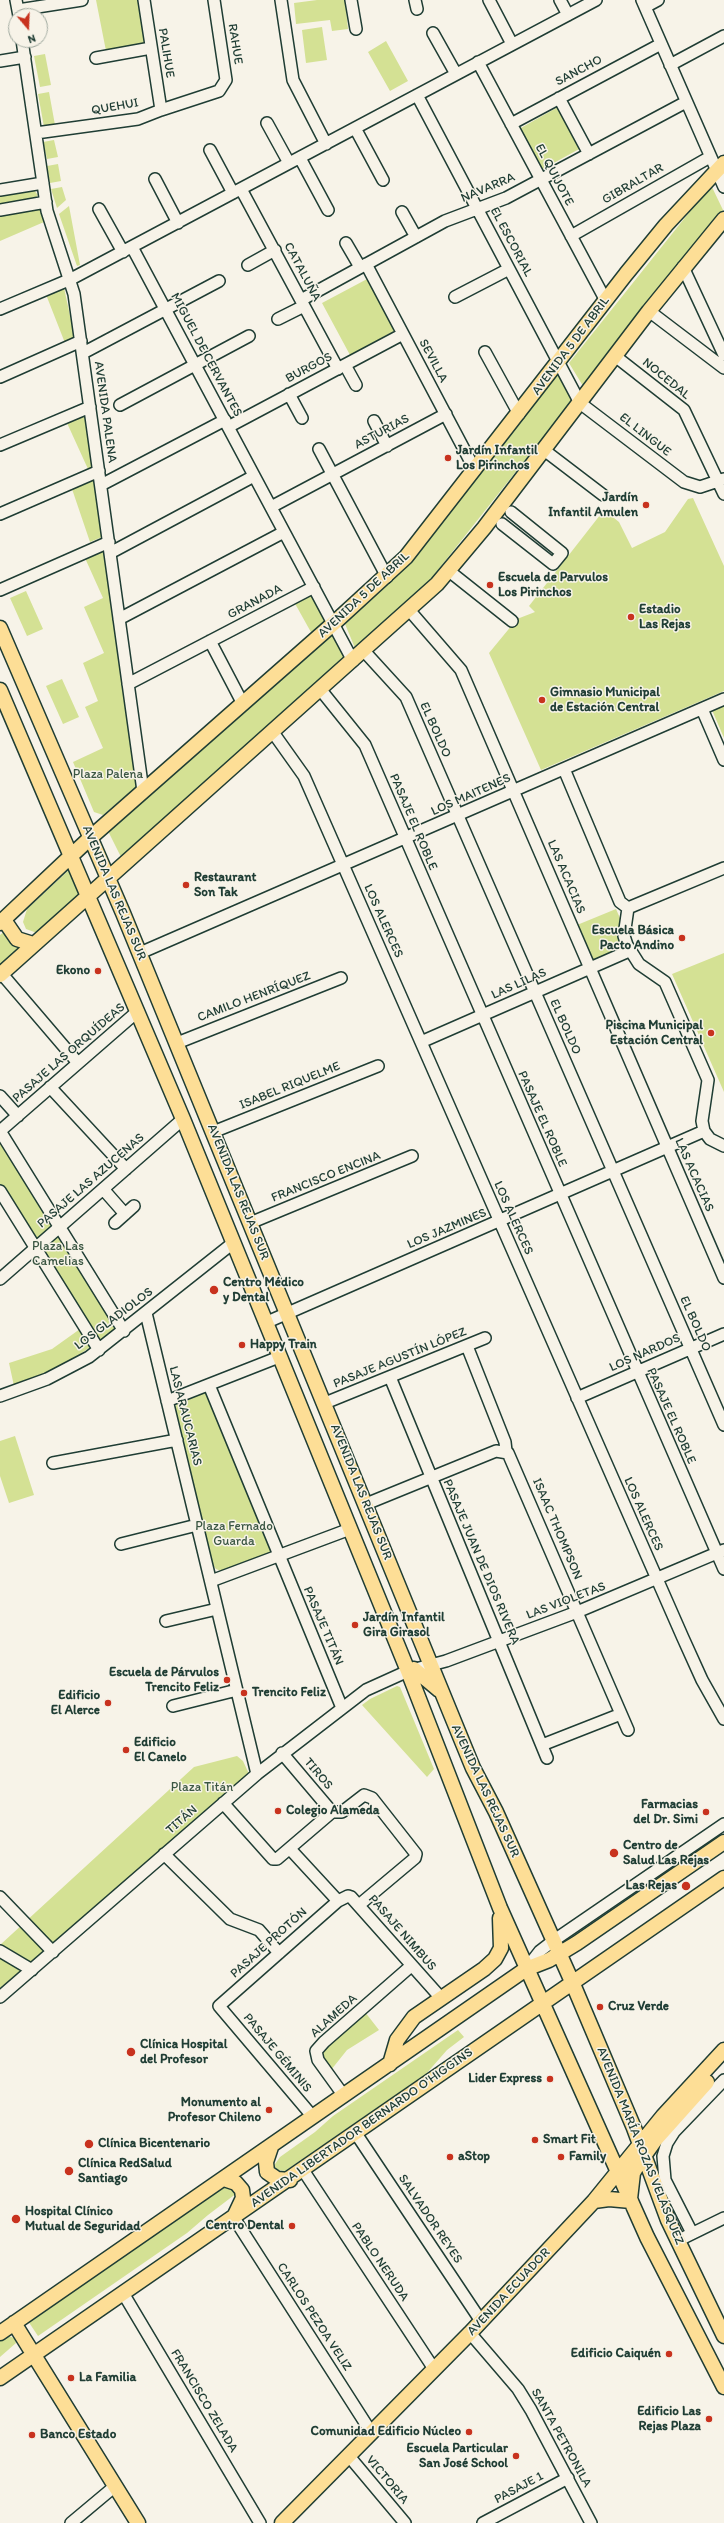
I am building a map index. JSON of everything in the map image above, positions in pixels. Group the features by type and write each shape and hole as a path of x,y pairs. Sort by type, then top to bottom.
{"main road":[{"name":"AVENIDA 5 DE ABRIL","path":"2,922 90,838 142,791 387,577 414,547 666,225 720,168"},
{"path":"1,974 272,731 410,611 449,571 484,528 683,267 722,224"},
{"name":"AVENIDA LAS REJAS SUR","path":"0,628 140,953 250,1223 288,1312 473,1768 496,1812 560,1954"},
{"name":"AVENIDA LAS REJAS SUR","path":"0,690 138,1011 350,1529 411,1670 500,1908 526,1969"},
{"path":"2,922 17,939 33,944"},
{"path":"411,1670 442,1693"},
{"path":"0,2332 271,2147 526,1969 560,1954 724,1842"},
{"name":"AVENIDA LIBERTADOR BERNARDO O'HIGGINS","path":"0,2378 290,2180 355,2132 573,1984 724,1878"},
{"path":"390,2064 397,2040 407,2023 484,1969 495,1959 501,1948 502,1937 500,1908"},
{"name":"AVENIDA MARÍA ROZAS VELÁSQUEZ","path":"560,1954 643,2149 677,2241 724,2336"},
{"name":"AVENIDA MARÍA ROZAS VELÁSQUEZ","path":"526,1969 543,2003 660,2264 724,2387"},
{"name":"AVENIDA ECUADOR","path":"631,2201 633,2173 643,2149 675,2102 724,2050"},
{"name":"AVENIDA ECUADOR","path":"282,2523 470,2334 594,2201 618,2173 675,2117 724,2064"},
{"path":"271,2147 266,2162 267,2172 277,2180 290,2180"},
{"path":"224,2179 236,2183 242,2190 242,2198 234,2218"},
{"path":"594,2201 609,2199 631,2201"},
{"path":"14,2323 114,2487 138,2523"}],"street":[{"path":"25,8 82,0"},
{"name":"PALIHUE","path":"144,0 161,110"},
{"name":"RAHUE","path":"214,0 226,80 219,91"},
{"path":"284,0 293,80 326,144"},
{"path":"351,0 356,29"},
{"path":"489,0 512,44"},
{"path":"560,0 568,15"},
{"path":"0,309 71,279 127,250 596,0"},
{"path":"658,0 643,4 710,156 720,168 724,187"},
{"path":"433,33 456,74"},
{"path":"670,65 724,36"},
{"name":"SANCHO","path":"511,124 661,44"},
{"name":"AVENIDA PALENA","path":"23,48 46,202 71,279 83,353 142,791"},
{"path":"96,58 151,48"},
{"path":"0,61 25,57"},
{"name":"EL QUIJOTE","path":"478,62 606,301"},
{"name":"QUEHUI","path":"36,133 138,119 219,91"},
{"name":"EL ESCORIAL","path":"417,95 580,403"},
{"path":"559,98 588,154"},
{"name":"NAVARRA","path":"278,319 363,266 451,218 478,209 541,180 686,102"},
{"path":"267,123 289,163"},
{"path":"355,128 383,180"},
{"name":"CATALUÑA","path":"210,150 274,250 302,303 342,367 356,386"},
{"name":"GIBRALTAR","path":"571,236 710,156"},
{"path":"300,158 328,210"},
{"path":"155,179 178,223"},
{"path":"0,190 43,183"},
{"path":"0,210 46,202"},
{"name":"MIGUEL DE CERVANTES","path":"99,209 165,309 353,661"},
{"path":"402,212 416,237"},
{"name":"SEVILLA","path":"346,243 363,266 403,334 475,470"},
{"path":"248,265 274,250"},
{"path":"683,267 724,355"},
{"path":"455,297 509,269"},
{"path":"83,353 219,281"},
{"path":"649,311 724,368"},
{"name":"BURGOS","path":"101,484 289,394 403,334"},
{"path":"120,405 249,336"},
{"path":"0,376 81,341"},
{"path":"485,352 519,414"},
{"name":"NOCEDAL","path":"615,356 684,410 721,481 724,494"},
{"path":"289,394 302,418"},
{"name":"EL LINGUE","path":"580,403 684,482 694,486 721,481"},
{"path":"0,445 90,407"},
{"name":"ASTURIAS","path":"271,508 446,414"},
{"path":"374,421 387,446"},
{"path":"319,449 387,577"},
{"path":"544,450 604,495"},
{"path":"0,514 99,471"},
{"path":"0,590 110,548 254,476"},
{"path":"484,528 502,524 511,512 509,495"},
{"path":"502,524 553,564 562,553 511,512"},
{"path":"119,619 284,532"},
{"path":"449,571 512,621"},
{"name":"GRANADA","path":"128,684 314,587"},
{"name":"LAS ACACIAS","path":"410,611 459,666 724,1278"},
{"path":"210,641 243,704"},
{"name":"EL BOLDO","path":"364,651 406,698 724,1425"},
{"name":"PASAJE EL ROBLE","path":"320,689 361,738 636,1372 720,1552 724,1569"},
{"name":"LOS MAITENES","path":"140,953 724,699"},
{"path":"702,709 724,760"},
{"name":"LOS ALERCES","path":"272,731 301,768 499,1222 697,1670 721,1706 724,1719"},
{"path":"564,769 620,902 628,908"},
{"path":"628,908 724,868"},
{"path":"628,908 624,936 629,951 639,964 665,982 708,1080 702,1121 704,1131 710,1139 724,1146"},
{"name":"LAS LILAS","path":"421,1042 629,951"},
{"path":"1,974 78,1063"},
{"name":"CAMILO HENRÍQUEZ","path":"176,1043 341,978"},
{"name":"PASAJE LAS ORQUÍDEAS","path":"0,1131 138,1011"},
{"name":"ISABEL RIQUELME","path":"213,1132 378,1066"},
{"path":"50,1087 126,1169"},
{"path":"0,1096 18,1116"},
{"name":"PASAJE LAS AZUCENAS","path":"0,1279 183,1119"},
{"path":"0,1131 124,1331"},
{"name":"LOS JAZMINES","path":"265,1323 499,1222 704,1131"},
{"name":"FRANCISCO ENCINA","path":"250,1223 412,1156"},
{"path":"103,1189 125,1214"},
{"path":"0,1190 99,1350"},
{"path":"115,1223 134,1206"},
{"name":"LOS GLADIOLOS","path":"0,1396 47,1379 99,1350 233,1243"},
{"name":"LAS ARAUCARIAS","path":"146,1313 257,1774"},
{"name":"LOS NARDOS","path":"577,1398 724,1334"},
{"name":"PASAJE AGUSTÍN LÓPEZ","path":"325,1403 485,1338"},
{"name":"ISAAC THOMPSON","path":"467,1346 505,1442 506,1451 511,1458 628,1730"},
{"path":"167,1401 279,1357"},
{"name":"PASAJE JUAN DE DIOS RIVERA","path":"390,1377 547,1758"},
{"path":"209,1385 278,1556"},
{"path":"53,1463 177,1440"},
{"path":"366,1504 430,1476 496,1451 506,1451"},
{"path":"121,1544 197,1525"},
{"path":"210,1580 350,1529"},
{"name":"LAS VIOLETAS","path":"411,1670 432,1665 577,1612 720,1552"},
{"name":"PASAJE TITÁN","path":"278,1556 342,1708"},
{"path":"166,1621 217,1609"},
{"name":"TITÁN","path":"0,1997 282,1753 342,1708 379,1683 411,1670"},
{"path":"173,1706 237,1690"},
{"path":"542,1745 621,1714"},
{"name":"TIROS","path":"282,1753 332,1812"},
{"path":"223,1803 273,1858 277,1859 332,1812 342,1812 364,1795 372,1798 414,1850 415,1858 359,1905"},
{"path":"526,1969 540,1951 553,1941 724,1824"},
{"path":"290,1849 338,1901"},
{"path":"164,1854 230,1919 259,1930 279,1953"},
{"name":"PASAJE NIMBUS","path":"338,1901 348,1896 359,1905 411,1966 441,1998"},
{"path":"0,1897 52,1952"},
{"name":"PASAJE PROTÓN","path":"219,2006 338,1901"},
{"path":"0,1951 32,1970"},
{"name":"ALAMEDA","path":"344,2096 318,2060 316,2051 324,2042 411,1966"},
{"name":"PASAJE GÉMINIS","path":"219,2006 314,2117"},
{"path":"692,2234 665,2180 663,2156 667,2143 674,2132 724,2080"},
{"name":"SALVADOR REYES","path":"355,2132 481,2321"},
{"name":"PABLO NERUDA","path":"303,2170 434,2369"},
{"name":"CARLOS PEZOA VELIZ","path":"234,2218 371,2432"},
{"path":"677,2241 724,2218"},
{"name":"FRANCISCO ZELADA","path":"123,2293 260,2523"},
{"name":"SANTA PETRONILA","path":"470,2334 526,2401 592,2523"},
{"name":"VICTORIA","path":"348,2455 405,2523"},
{"name":"PASAJE 1","path":"484,2523 568,2478"},
{"path":"71,2523 114,2487"}],"green space":[{"path":"96,0 144,0 151,48 107,56"},
{"path":"317,0 345,0 348,29 332,31 330,20 296,24 294,3"},
{"path":"322,27 327,60 306,63 302,30"},
{"path":"386,41 408,81 390,91 368,52"},
{"path":"45,54 51,85 40,87 34,56"},
{"path":"49,92 55,125 44,127 38,94"},
{"path":"558,107 581,148 541,170 519,129"},
{"path":"54,140 58,157 47,159 43,142"},
{"path":"58,164 61,181 50,183 47,166"},
{"path":"711,185 723,210 583,386 569,363"},
{"path":"62,187 66,200 57,208 51,189"},
{"path":"33,189 38,195 35,198 0,205 0,196"},
{"path":"69,206 80,265 77,266 59,214"},
{"path":"40,208 44,222 0,241 0,216"},
{"path":"369,278 396,330 350,355 322,303"},
{"path":"63,283 75,339 65,343 45,292"},
{"path":"559,373 572,401 426,585 355,648 345,624 403,570"},
{"path":"86,415 95,467 88,469 67,423"},
{"path":"94,480 102,537 90,542 72,489"},
{"name":"Estadio Las Rejas","path":"693,498 724,566 724,691 541,770 489,653 517,619 535,612 529,606 604,510 619,522 632,548 665,532 688,499"},
{"name":"Plaza Palena","path":"105,549 138,785 103,815 94,812 73,762 103,748 85,707 98,701 83,663 104,653 84,607 103,598 85,558"},
{"path":"26,591 43,629 27,636 10,598"},
{"path":"310,592 326,621 312,634 293,600"},
{"path":"332,632 346,660 122,859 108,831"},
{"path":"62,679 79,717 63,724 46,686"},
{"path":"724,705 724,738 712,710"},
{"path":"70,869 80,895 37,933 26,929 23,922 27,909"},
{"path":"616,909 623,925 624,949 593,963 577,925"},
{"path":"7,929 23,947 0,968 0,935"},
{"name":"Piscina Municipal Estación Central","path":"724,953 724,1092 672,974"},
{"name":"Plaza Las Camelias","path":"0,1139 117,1328 100,1341 0,1186"},
{"path":"80,1329 92,1346 65,1364 14,1386 9,1363 52,1349"},
{"name":"Plaza Fernado Guarda","path":"209,1390 273,1553 221,1571 216,1569 212,1564 174,1408 179,1402"},
{"path":"15,1436 34,1495 9,1503 0,1476 0,1441"},
{"path":"397,1686 400,1687 434,1769 427,1777 362,1705 370,1699"},
{"name":"Plaza Titán","path":"237,1756 243,1761 250,1776 0,1988 0,1945 194,1767"},
{"path":"365,2012 379,2030 347,2050 331,2070 320,2055 321,2050"},
{"path":"458,2030 464,2037 447,2050 426,2074 285,2171 278,2170 275,2167 275,2164 280,2157 315,2132 333,2116"},
{"path":"227,2183 236,2194 187,2233 38,2336 28,2321"},
{"path":"7,2336 15,2338 16,2343 0,2357 0,2339"}],"place":[{"name":"Jardín Infantil Los Pirinchos","path":"448,458"},
{"name":"Jardín Infantil Amulen","path":"646,505"},
{"name":"Escuela de Parvulos Los Pirinchos","path":"490,585"},
{"name":"Estadio Las Rejas","path":"631,617"},
{"name":"Gimnasio Municipal de Estación Central","path":"542,700"},
{"name":"Restaurant Son Tak","path":"186,885"},
{"name":"Escuela Básica Pacto Andino","path":"682,938"},
{"name":"Ekono","path":"98,971"},
{"name":"Piscina Municipal Estación Central","path":"711,1033"},
{"name":"Centro Médico y Dental","path":"214,1290"},
{"name":"Happy Train","path":"242,1345"},
{"name":"Jardín Infantil Gira Girasol","path":"355,1625"},
{"name":"Escuela de Párvulos Trencito Feliz","path":"227,1680"},
{"name":"Trencito Feliz","path":"244,1693"},
{"name":"Edificio El Alerce","path":"108,1703"},
{"name":"Edificio El Canelo","path":"126,1750"},
{"name":"Colegio Alameda","path":"278,1811"},
{"name":"Farmacias del Dr. Simi","path":"706,1812"},
{"name":"Centro de Salud Las Rejas","path":"614,1853"},
{"name":"Las Rejas","path":"686,1886"},
{"name":"Cruz Verde","path":"600,2007"},
{"name":"Clínica Hospital del Profesor","path":"131,2052"},
{"name":"Lider Express","path":"550,2079"},
{"name":"Monumento al Profesor Chileno","path":"269,2110"},
{"name":"Smart Fit","path":"535,2140"},
{"name":"Clínica Bicentenario","path":"89,2144"},
{"name":"aStop","path":"450,2157"},
{"name":"Family","path":"561,2157"},
{"name":"Clínica RedSalud Santiago","path":"69,2171"},
{"name":"Hospital Clínico Mutual de Seguridad","path":"16,2219"},
{"name":"Centro Dental","path":"292,2226"},
{"name":"Edificio Caiquén","path":"669,2354"},
{"name":"La Familia","path":"71,2378"},
{"name":"Edificio Las Rejas Plaza","path":"709,2419"},
{"name":"Comunidad Edificio Núcleo","path":"469,2432"},
{"name":"Banco Estado","path":"32,2435"},
{"name":"Escuela Particular San José School","path":"516,2456"}]}
